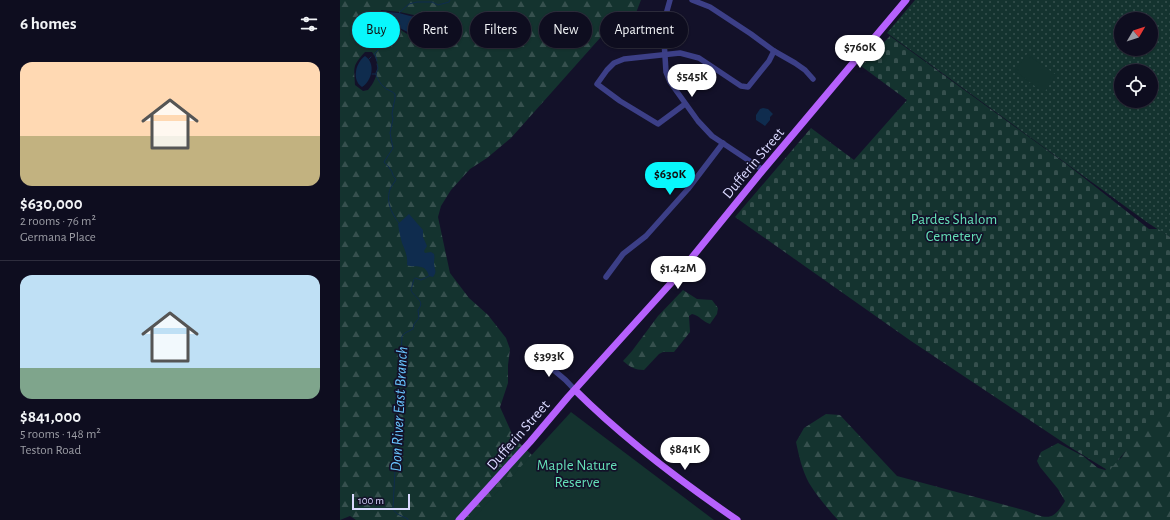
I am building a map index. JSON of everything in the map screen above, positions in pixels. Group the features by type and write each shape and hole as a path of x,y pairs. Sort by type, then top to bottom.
{"main road":[{"name":"Dufferin Street","path":"459,520 672,282 763,170 906,0"},
{"path":"575,390 654,460 737,520"}],"street":[{"path":"670,0 663,25 666,72 670,82 698,121 712,136 763,170"},
{"path":"692,0 710,7 774,51 795,63 805,70 813,79"},
{"path":"685,104 658,124 620,101 597,84 614,63 624,59 680,53 694,56 706,62 741,86 748,87 769,61 774,51"},
{"path":"606,277 623,254 646,236 688,189 723,143"},
{"path":"530,356 569,382 575,390"}],"green space":[{"path":"340,0 641,0 636,12 600,12 600,38 592,47 592,12 539,12 539,48 591,48 511,138 487,158 470,169 451,190 441,206 438,217 450,273 469,298 488,315 506,338 510,349 508,383 500,407 514,438 534,457 712,520 356,520 350,516 340,520","holes":["381,10 408,14 408,12 462,12 462,48 408,48 408,34 400,30 400,48 352,48 352,12 382,12","365,52 372,52 378,67 376,77 368,90 363,91 355,85 354,70 356,64"]},
{"path":"915,0 1170,0 1170,237 1148,223 887,33"},
{"name":"Pardes Shalom Cemetery","path":"890,36 1069,166 1149,229 1158,229 1170,237 1170,398 1109,471 1073,449 911,341 735,217 811,128 854,160 907,100 861,66"},
{"path":"1027,54 1056,75 1044,93 1015,71"},
{"path":"683,290 697,299 712,300 718,308 717,314 710,324 692,314 689,316 690,332 674,352 663,352 659,354 644,370 635,369 623,361 658,316"},
{"path":"1170,394 1170,520 838,520 809,483 796,442 804,428 826,414 840,415 897,476 1046,517 1054,515 1065,501 1037,461 1041,452 1058,443 1083,456 1098,468 1105,470 1121,458 1148,416"},
{"name":"Maple Nature Reserve","path":"571,412 714,520 472,520"}],"water":[{"path":"400,13 408,15 408,32 400,28"},
{"path":"365,56 371,63 372,67 368,81 362,87 357,80 356,71 359,62"},
{"path":"760,109 768,109 773,114 765,126 756,120 756,115"},
{"path":"409,214 423,230 423,237 427,246 424,251 425,253 431,252 434,254 435,272 433,277 429,276 423,267 407,265 407,256 401,240 398,224"}],"waterway":[{"name":"Don River East Branch","path":"400,12 409,4 417,2 432,2 438,5 449,2 450,0"},
{"name":"Don River East Branch","path":"374,54 380,48"},
{"name":"Don River East Branch","path":"375,54 377,61"},
{"path":"376,73 378,68 377,64"},
{"name":"Don River East Branch","path":"376,74 383,86 395,94 390,133 393,148 384,162 392,171 396,179 389,192 389,201 391,211 399,223"},
{"name":"Don River East Branch","path":"415,278 421,280 429,276"},
{"name":"Don River East Branch","path":"408,520 397,514 393,508 402,336 413,329 414,324 419,318 418,310 421,304 419,299 412,293 411,290 414,279"}]}
